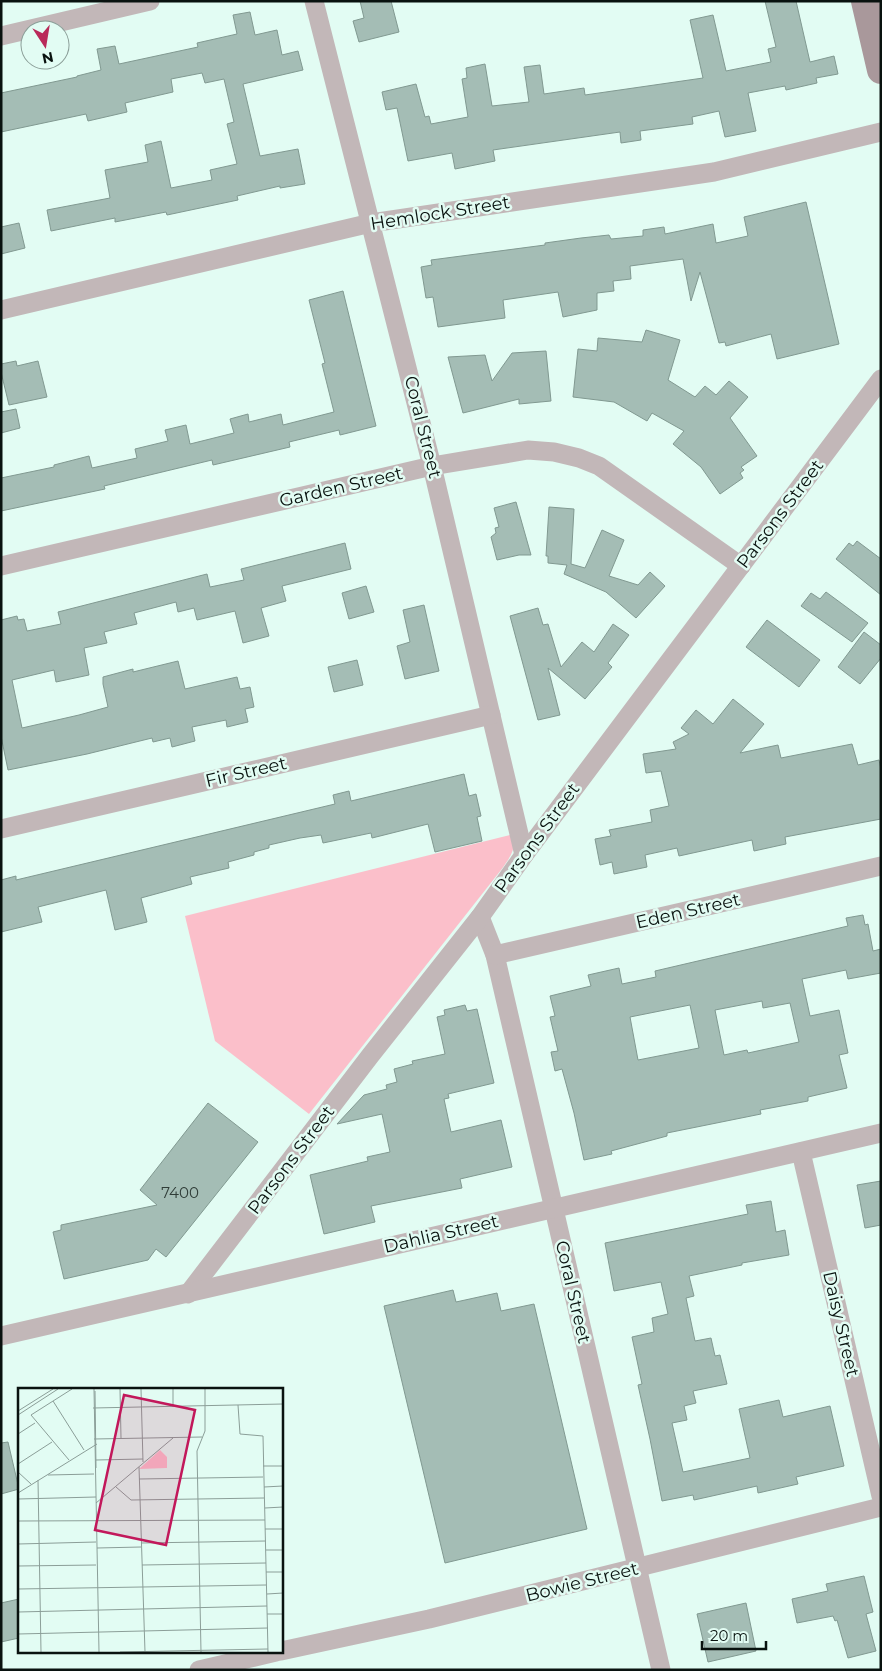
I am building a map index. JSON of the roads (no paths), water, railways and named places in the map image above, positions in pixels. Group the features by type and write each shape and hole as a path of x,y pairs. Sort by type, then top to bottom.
{"street":[{"path":"1,36 150,1"},
{"name":"Coral Street","path":"314,1 432,466 524,855"},
{"path":"865,1 881,70"},
{"name":"Hemlock Street","path":"1,310 371,223 714,172 881,132"},
{"name":"Parsons Street","path":"188,1294 370,1056 480,917 524,855 881,379"},
{"name":"Garden Street","path":"1,566 432,466 528,450 554,452 579,458 599,466 741,566"},
{"name":"Fir Street","path":"1,829 491,715"},
{"name":"Eden Street","path":"495,955 881,866"},
{"name":"Coral Street","path":"480,917 495,955 661,1670"},
{"name":"Dahlia Street","path":"1,1336 881,1133"},
{"name":"Daisy Street","path":"801,1152 881,1496"},
{"name":"Bowie Street","path":"199,1670 274,1657 881,1508"}]}
